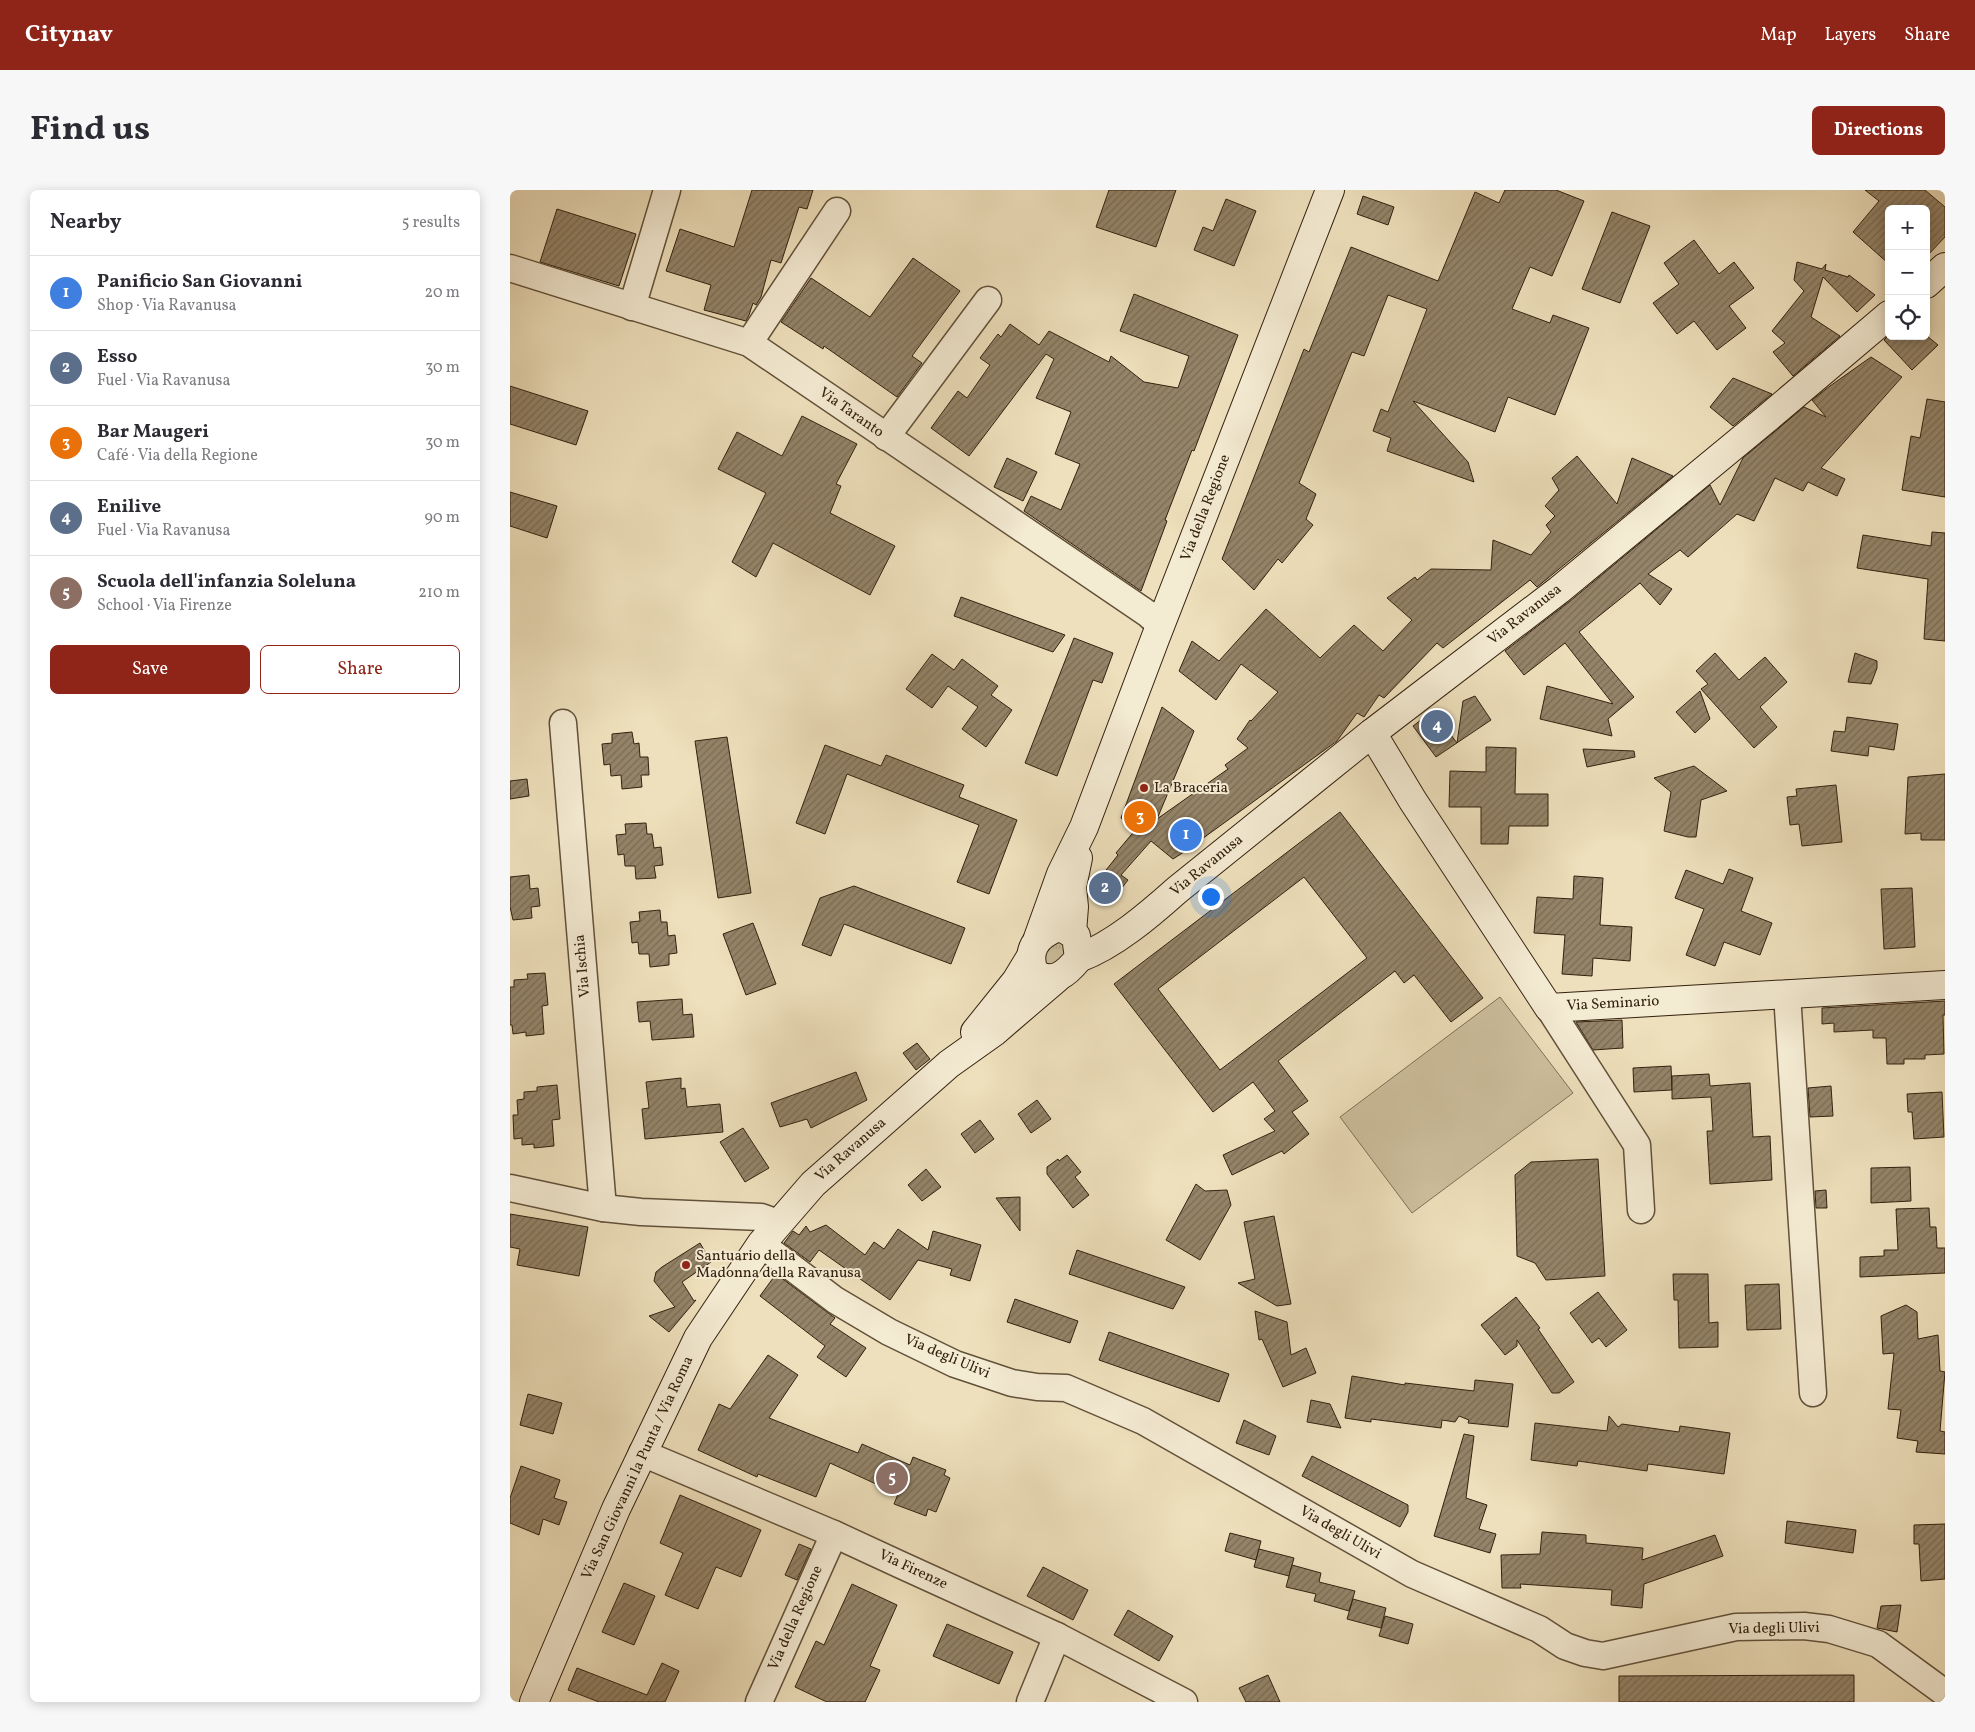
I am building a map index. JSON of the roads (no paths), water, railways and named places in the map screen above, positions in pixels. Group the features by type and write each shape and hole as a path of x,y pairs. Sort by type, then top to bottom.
{"main road":[{"name":"Via della Regione","path":"1084,827 1160,625 1330,190"},
{"path":"1930,280 1945,267"},
{"name":"Via Ravanusa","path":"1076,942 1106,945 1156,909 1372,733 1567,583 1766,420 1885,318"},
{"name":"Via Seminario","path":"1372,733 1549,1008 1945,985"},
{"path":"949,1064 994,1032 1072,967 1076,942 1072,887 1084,827"},
{"path":"949,1064 1016,981 1034,948 1061,874 1084,827"},
{"path":"1057,978 1045,978 1034,972 1034,948 1047,931 1056,928 1064,928 1076,942"},
{"name":"Via Ravanusa","path":"760,1244 813,1184 949,1064"},
{"name":"Via San Giovanni la Punta / Via Roma","path":"534,1702 616,1509 698,1338 760,1244"}],"street":[{"path":"632,306 667,190"},
{"path":"749,343 837,211"},
{"name":"Via Taranto","path":"510,268 749,343 1148,614 1160,625"},
{"path":"886,437 988,300"},
{"name":"Via Ischia","path":"563,723 603,1208"},
{"path":"1787,994 1813,1393"},
{"path":"1549,1008 1637,1145 1641,1210"},
{"path":"510,1188 603,1208 641,1212 760,1217 778,1223"},
{"name":"Via degli Ulivi","path":"760,1244 835,1300 889,1332 955,1364 1012,1382 1037,1387 1066,1388 1143,1421 1412,1574 1539,1629 1565,1646 1585,1653 1603,1656 1736,1627 1804,1626 1829,1629 1878,1644 1945,1693"},
{"name":"Via Firenze","path":"642,1453 834,1534 1057,1636 1181,1700"},
{"name":"Via della Regione","path":"759,1702 834,1534"},
{"path":"1030,1702 1057,1636"}],"place":[{"name":"Enilive","path":"1437,726"},
{"name":"La Braceria","path":"1144,788"},
{"name":"Bar Maugeri","path":"1140,817"},
{"name":"Panificio San Giovanni","path":"1186,835"},
{"name":"Esso","path":"1105,888"},
{"name":"Santuario della Madonna della Ravanusa","path":"686,1265"},
{"name":"Scuola dell'infanzia Soleluna","path":"892,1478"}]}
